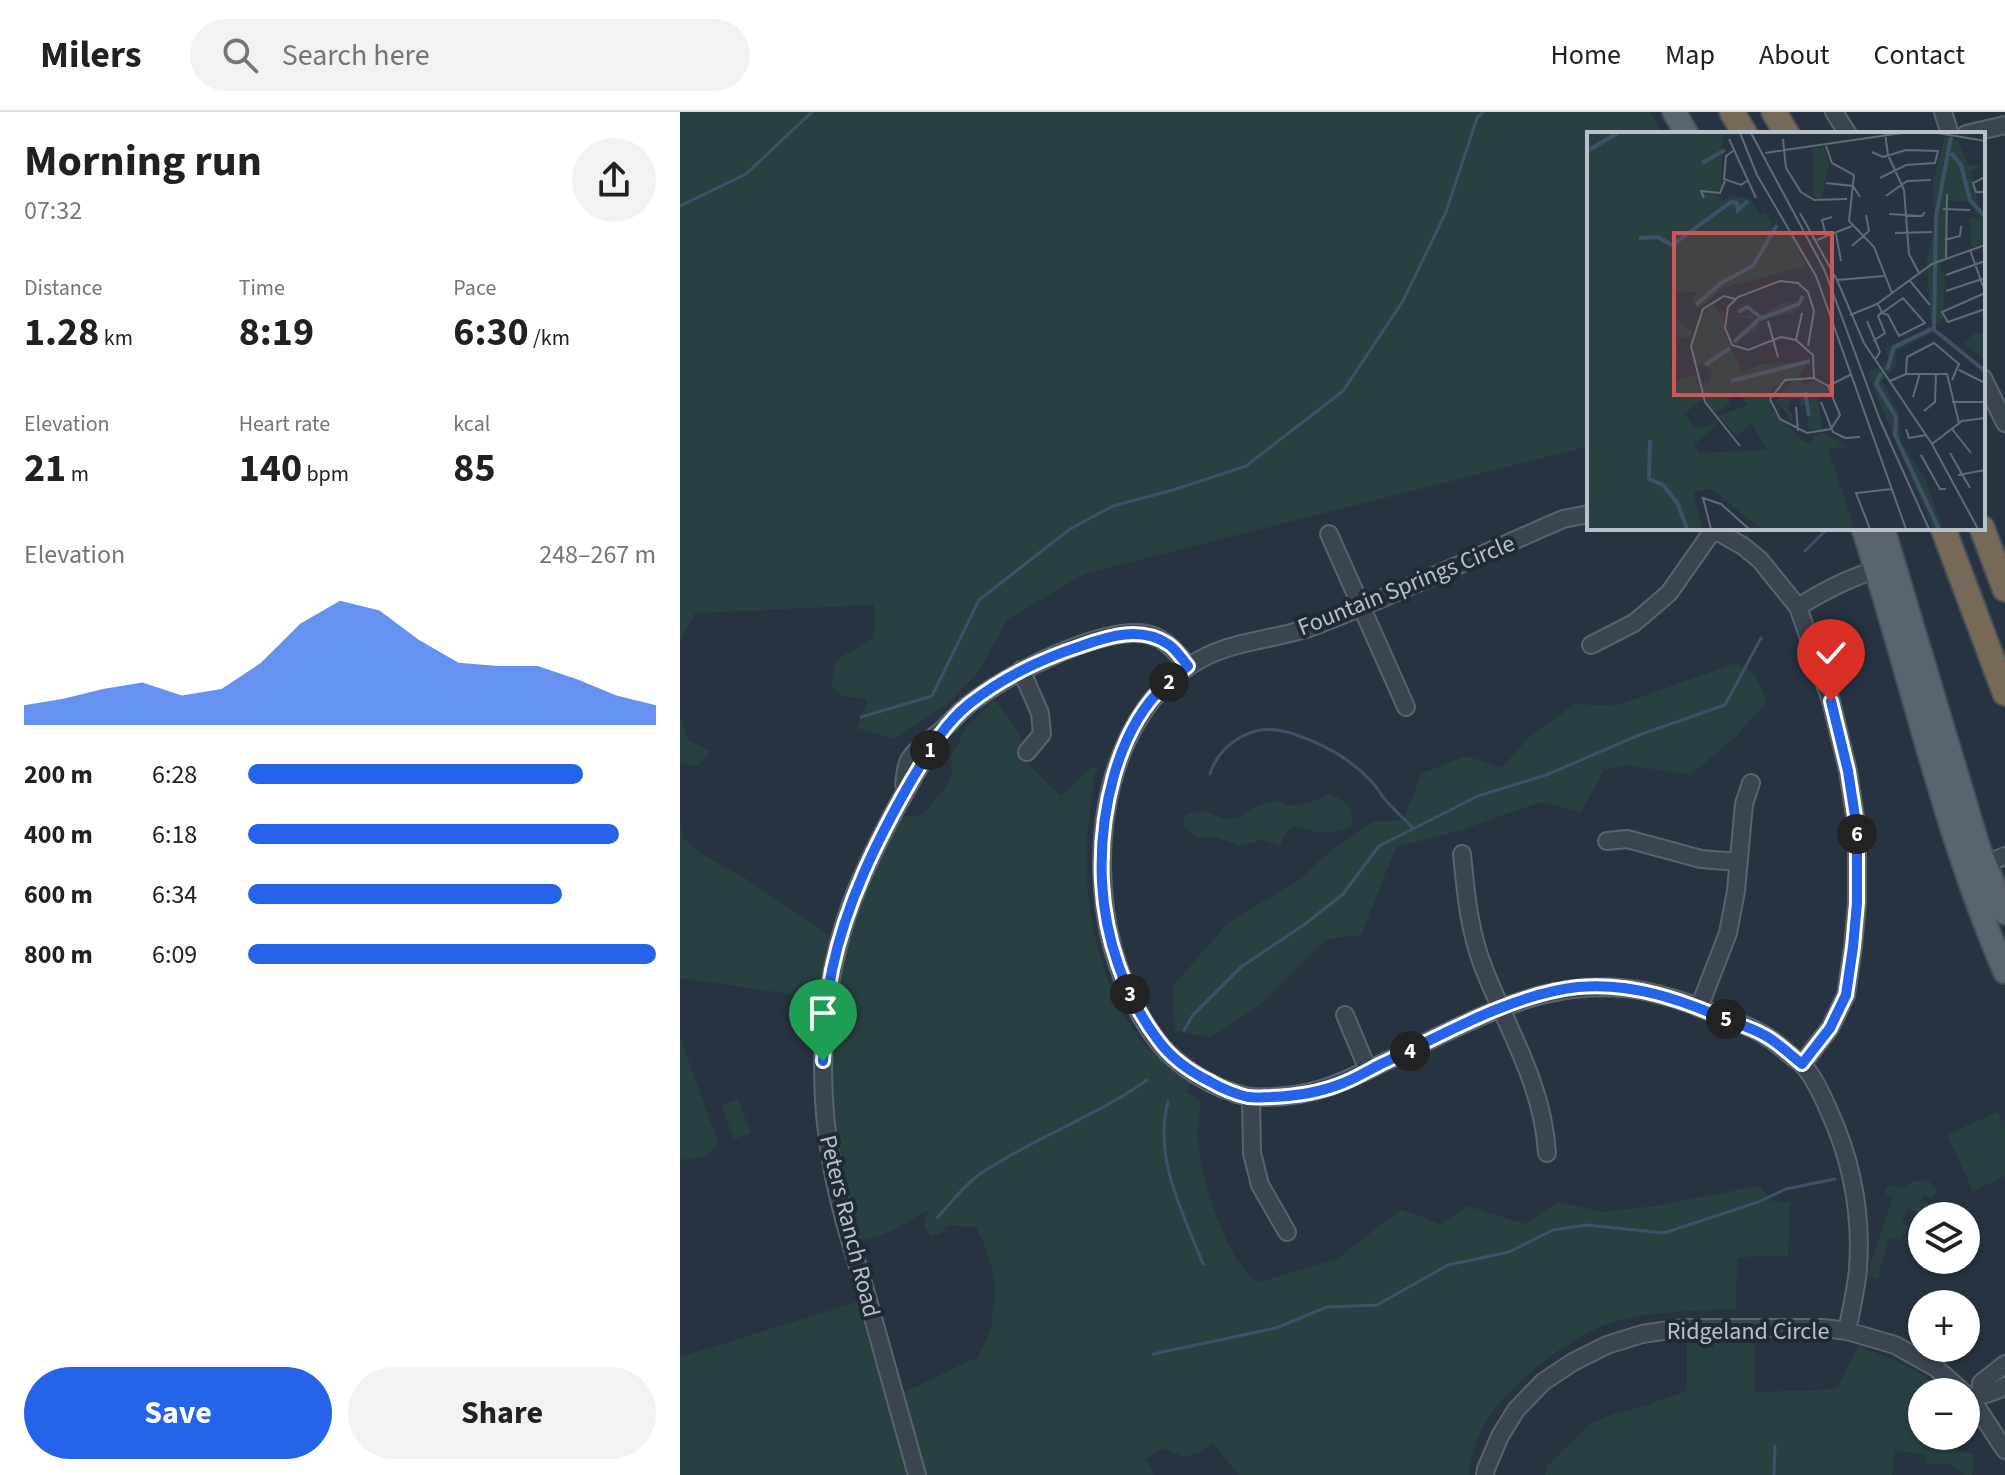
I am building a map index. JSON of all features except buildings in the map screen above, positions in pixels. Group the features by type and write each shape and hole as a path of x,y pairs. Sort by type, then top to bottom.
{"highway":[{"path":"1732,112 1744,132"},
{"path":"1774,112 1786,132"},
{"path":"1944,530 2005,693"},
{"path":"1983,530 2005,589"}],"main road":[{"path":"1674,112 1686,132"},
{"path":"1864,530 1885,567 2005,972"},
{"path":"1883,530 1885,567"},
{"path":"1975,868 2005,913"}],"street":[{"path":"1834,112 1847,132"},
{"path":"1943,112 1949,132"},
{"path":"1975,132 2005,125"},
{"path":"1985,382 2005,423"},
{"name":"Fountain Springs Circle","path":"1587,514 1563,519 1307,629 1213,653 1188,666 1163,687 1145,709 1129,737 1115,770 1105,817 1102,869 1104,908 1114,953 1147,1026 1167,1052 1194,1074 1221,1088 1251,1098 1298,1096 1338,1085 1502,1007 1576,988 1611,986 1644,991 1699,1008 1764,1035 1802,1064 1819,1090 1840,1135 1853,1178 1859,1247 1858,1272 1847,1331"},
{"path":"1591,645 1634,623 1669,593 1712,530"},
{"path":"1715,530 1760,560 1798,607 1831,701 1848,771 1857,829 1857,903 1846,995 1830,1028 1802,1064"},
{"path":"1329,534 1406,707"},
{"path":"1798,607 1843,582 1885,567"},
{"name":"Peters Ranch Road","path":"917,1475 852,1247 832,1169 825,1121 823,1061 826,1014 832,970 851,906 876,845 903,795 909,761 968,705 1021,670 1055,654 1130,633 1151,635 1171,645 1188,666"},
{"path":"1021,670 1042,717 1042,734 1027,752"},
{"path":"1699,1008 1728,933 1736,891 1744,804 1751,783"},
{"path":"1607,841 1627,839 1701,859 1738,862"},
{"path":"1462,854 1471,930 1484,969 1527,1065 1546,1125 1547,1153"},
{"path":"1975,868 2005,856"},
{"path":"1345,1015 1368,1070"},
{"path":"1251,1098 1252,1153 1260,1185 1287,1232"},
{"name":"Ridgeland Circle","path":"1485,1475 1500,1436 1516,1410 1543,1382 1607,1345 1642,1334 1683,1328 1824,1328 1847,1331 1895,1345 1949,1378"},
{"path":"1980,1384 2005,1364"},
{"path":"1980,1395 1994,1394 2005,1386"},
{"name":"Ridgeland Circle","path":"1980,1411 2005,1450"}],"green space":[{"path":"680,112 1650,112 1661,132 1587,132 1587,447 1084,574 1007,620 978,673 947,704 893,739 857,728 868,699 841,696 831,685 835,661 874,638 874,605 695,613 680,642"},
{"path":"1736,663 1755,675 1767,702 1736,736 1691,775 1628,765 1604,770 1581,812 1542,802 1461,830 1396,847 1361,935 1326,939 1259,1006 1211,1037 1175,1031 1172,987 1229,922 1301,879 1323,857 1372,822 1403,820 1422,773 1466,756 1502,768 1528,738 1575,704 1615,706"},
{"path":"994,700 1020,736 1025,751 1020,756 1061,796 1093,766 1097,769 1088,827 1087,870 1090,912 1099,954 1114,997 1128,1024 1153,1052 1191,1085 1187,1092 1201,1102 1199,1147 1210,1197 1229,1245 1256,1283 1337,1259 1401,1209 1440,1224 1468,1206 1524,1224 1559,1202 1602,1212 1655,1206 1759,1186 1772,1201 1790,1203 1788,1256 1737,1257 1736,1309 1672,1312 1624,1319 1591,1331 1555,1353 1520,1381 1492,1412 1477,1439 1469,1475 1239,1475 1213,1443 1199,1453 1184,1457 1162,1448 1146,1460 1154,1475 924,1475 900,1394 978,1357 991,1329 995,1292 992,1268 976,1227 947,1225 941,1233 931,1236 924,1226 929,1211 885,1233 858,1240 846,1200 834,1139 827,1060 840,966 857,905 874,862 900,815 913,817 924,814 946,786 952,774 951,757 965,730"},
{"path":"680,715 689,741 711,751 698,766 680,763"},
{"path":"1329,794 1348,805 1352,826 1323,832 1294,826 1286,832 1280,846 1262,840 1240,846 1216,837 1196,838 1182,823 1187,814 1205,811 1224,819 1238,818 1276,800 1290,806 1309,803"},
{"path":"680,821 684,839 703,855 745,878 830,935 818,998 680,978"},
{"path":"680,1036 718,1143 706,1156 680,1160"},
{"path":"738,1099 751,1133 734,1139 721,1105"},
{"path":"1998,1112 2005,1126 2005,1176 1973,1191 1947,1135"},
{"path":"1914,1181 1929,1181 1938,1189 1932,1199 1924,1196 1921,1200 1926,1202 1908,1202 1902,1223 1908,1226 1906,1235 1903,1234 1901,1240 1890,1237 1878,1279 1867,1275 1893,1197 1886,1194 1885,1189 1893,1185 1903,1188"},
{"path":"857,1302 908,1475 680,1475 680,1357"},
{"path":"1754,1339 1754,1392 1837,1388 1858,1346 1892,1359 1925,1378 1908,1378 1908,1450 1957,1450 1974,1454 1972,1475 1965,1475 1949,1463 1927,1464 1925,1454 1895,1451 1892,1475 1545,1475 1547,1466 1590,1424 1687,1390 1687,1340"}],"waterway":[{"path":"680,206 746,174 812,112"},
{"path":"861,717 932,696 979,600 1070,529 1113,506 1246,466 1343,391 1403,301 1446,212 1477,118 1483,112"},
{"path":"1805,551 1826,530"},
{"path":"1184,1030 1193,1015 1241,967 1343,894 1379,846 1478,796 1546,775 1639,735 1725,705 1761,638"},
{"path":"1210,774 1222,752 1241,737 1261,730 1287,732 1326,747 1346,759 1372,782 1413,828"},
{"path":"937,1218 980,1174 1147,1080"},
{"path":"1168,1102 1164,1123 1167,1164 1179,1205 1203,1264"},
{"path":"1153,1354 1276,1328 1327,1307 1377,1305 1448,1265 1509,1252 1553,1230 1587,1225 1664,1233 1758,1202 1786,1189 1835,1179"},
{"path":"1774,1475 1775,1446"}],"route":[{"path":"823,1061 832,970 851,906 876,845 940,732 968,705 1021,670 1055,654 1130,633 1151,635 1171,645 1188,666 1163,687 1145,709 1115,770 1105,817 1102,869 1104,908 1114,953 1147,1026 1167,1052 1194,1074 1221,1088 1251,1098 1298,1096 1338,1085 1502,1007 1576,988 1611,986 1644,991 1699,1008 1764,1035 1802,1064 1830,1028 1846,995 1857,903 1857,829 1848,771 1831,701"}]}
